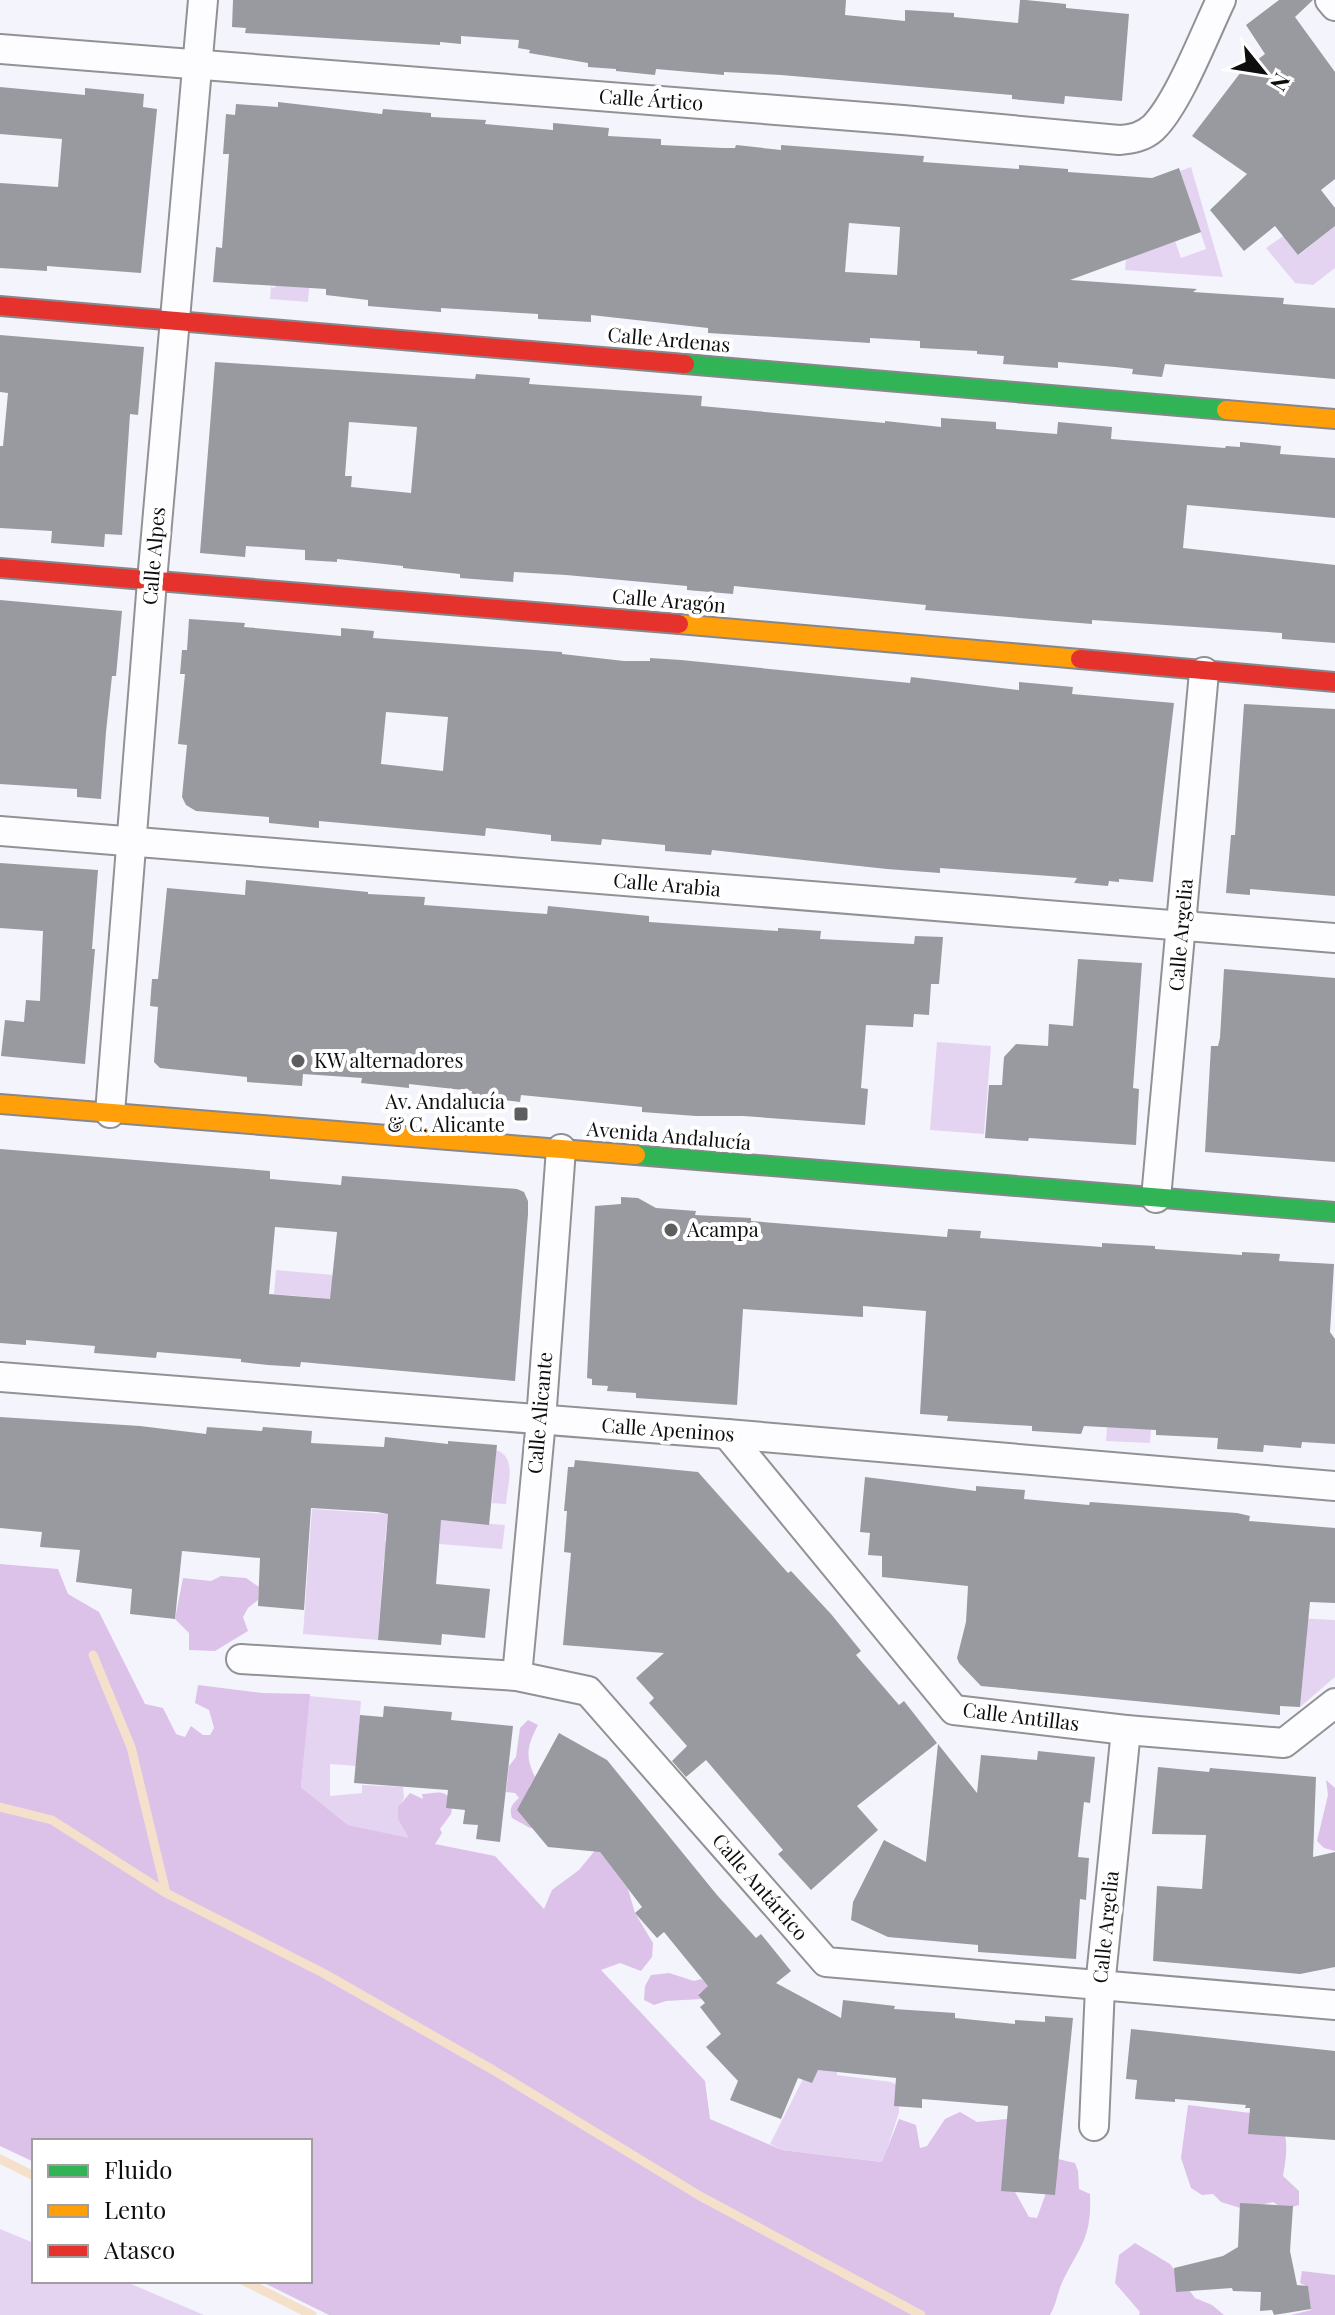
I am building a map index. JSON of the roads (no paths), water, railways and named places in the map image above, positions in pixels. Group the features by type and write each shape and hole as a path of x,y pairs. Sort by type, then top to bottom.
{"street":[{"name":"Calle Alpes","path":"110,1113 152,581 203,0"},
{"name":"Calle Ártico","path":"0,49 903,120 1119,140 1136,139 1151,130 1167,112 1221,0"},
{"path":"1330,0 1335,6"},
{"name":"Calle Ardenas","path":"0,306 1335,419"},
{"name":"Calle Aragón","path":"0,568 779,632 1335,682"},
{"name":"Calle Argelia","path":"1156,1198 1204,672"},
{"name":"Calle Arabia","path":"0,831 1335,938"},
{"name":"Avenida Andalucía","path":"0,1104 1335,1212"},
{"name":"Calle Alicante","path":"517,1676 541,1420 561,1149"},
{"name":"Calle Apeninos","path":"0,1377 1335,1486"},
{"name":"Calle Antillas","path":"727,1434 954,1710 1126,1730 1284,1743 1335,1703"},
{"name":"Calle Antártico","path":"241,1659 517,1676 588,1691 826,1962 1335,2005"},
{"name":"Calle Argelia","path":"1094,2126 1100,1987 1126,1730"}],"waterway":[{"path":"93,1655 131,1747 166,1893"},
{"path":"0,1807 52,1820 166,1893 325,1974 493,2070 700,2196 921,2315"},
{"path":"0,2159 32,2175"},
{"path":"248,2283 312,2315"}],"place":[{"name":"KW alternadores","path":"298,1061"},
{"name":"Av. Andalucía & C. Alicante","path":"521,1114"},
{"name":"Acampa","path":"671,1230"}]}
